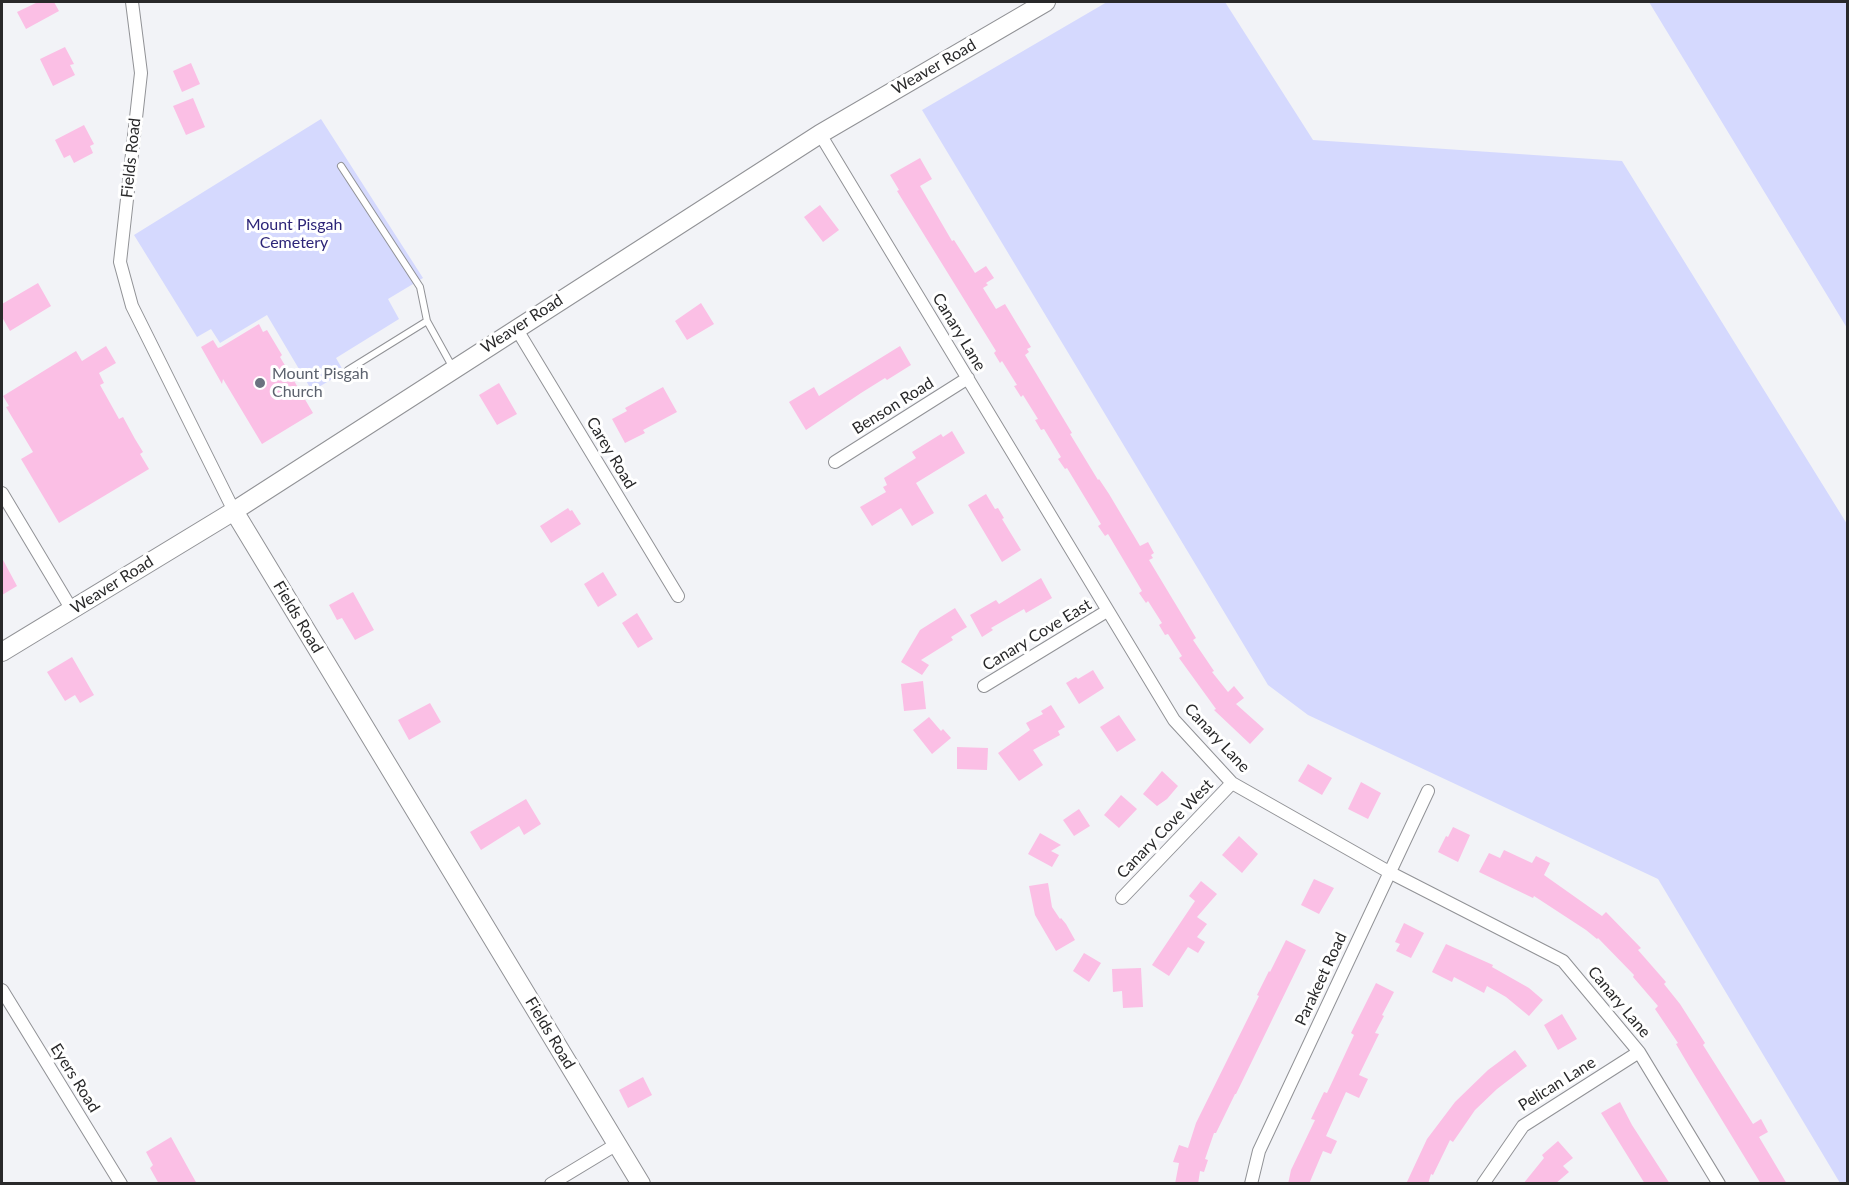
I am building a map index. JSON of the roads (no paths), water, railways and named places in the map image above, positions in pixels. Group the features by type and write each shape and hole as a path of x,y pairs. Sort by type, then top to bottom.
{"main road":[{"name":"Weaver Road","path":"2,652 234,511 819,134 1046,2"},
{"name":"Fields Road","path":"234,511 641,1184"}],"street":[{"name":"Fields Road","path":"132,2 141,73 120,262 132,306 234,511"},
{"name":"Canary Lane","path":"819,134 1174,720 1232,783 1389,872 1563,961 1639,1052 1719,1184"},
{"name":"Carey Road","path":"516,328 678,596"},
{"name":"Benson Road","path":"835,462 968,378"},
{"path":"2,493 72,610"},
{"name":"Canary Cove East","path":"984,686 1107,611"},
{"name":"Canary Cove West","path":"1122,898 1232,783"},
{"name":"Parakeet Road","path":"1251,1184 1259,1151 1428,791"},
{"name":"Eyers Road","path":"2,990 121,1184"},
{"name":"Pelican Lane","path":"1483,1184 1523,1126 1639,1052"},
{"path":"551,1184 617,1144"}],"lane":[{"path":"341,166 420,287 427,321 453,369"},
{"path":"348,370 427,321"}],"place":[{"name":"Mount Pisgah Church","path":"260,383"}],"park label":[{"name":"Mount Pisgah Cemetery","path":"294,234"}]}
